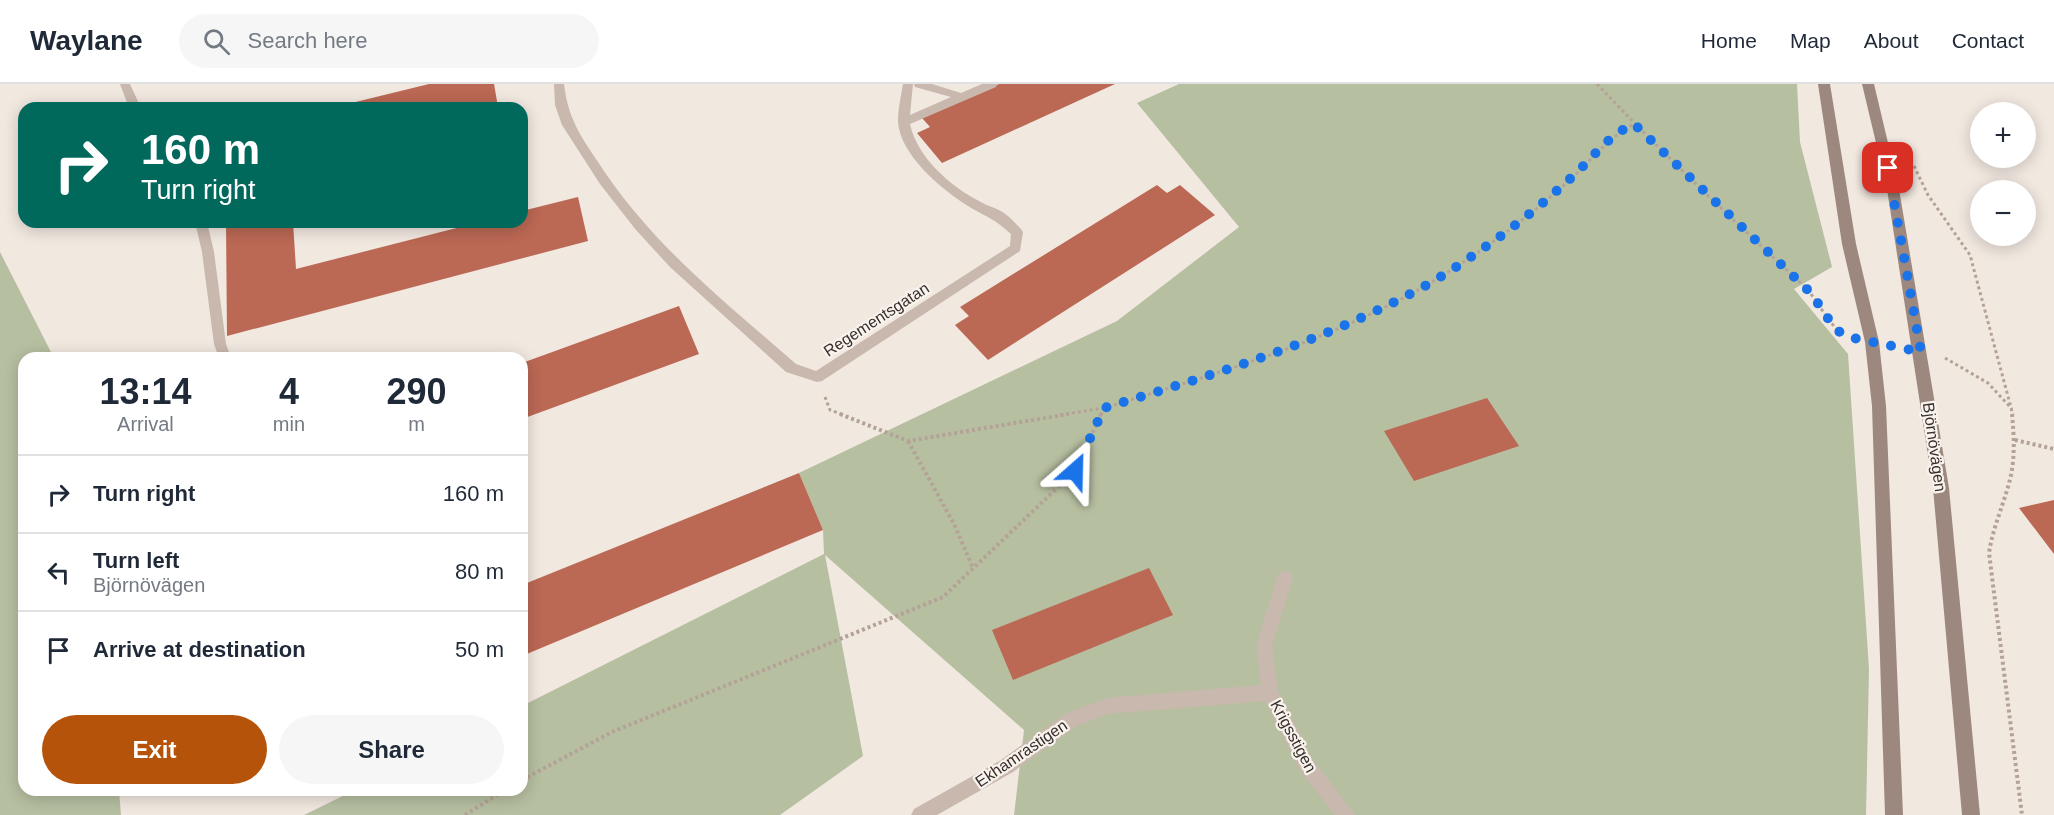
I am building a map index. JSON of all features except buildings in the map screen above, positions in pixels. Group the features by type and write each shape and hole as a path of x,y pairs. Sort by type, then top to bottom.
{"main road":[{"path":"1824,84 1849,244 1872,342 1879,418 1894,815"},
{"name":"Björnövägen","path":"1868,84 1893,189 1898,229 1921,352 1941,488 1971,815"}],"street":[{"name":"Krigsstigen","path":"1285,578 1264,646 1270,692 1305,763 1346,815"},
{"name":"Ekhamrastigen","path":"920,815 1007,766 1071,720 1107,706 1175,698 1270,692"}],"lane":[{"path":"125,84 132,102"},
{"name":"Regementsgatan","path":"559,84 561,105 568,125 604,181 640,226 674,264 791,368 817,377 1016,248 1017,232 1000,216 974,204 950,188 932,171 908,141 904,122 908,84"},
{"path":"919,84 962,97"},
{"path":"904,122 992,84"},
{"path":"202,228 223,352"}],"path":[{"path":"1597,84 1634,124 1811,293 1835,329 1848,337 1872,342"},
{"path":"817,377 830,410 908,441 1104,408 1227,370 1354,320 1423,287 1519,222 1573,177 1618,131 1634,124"},
{"path":"1913,165 1928,195 1970,255 2012,409 2015,440 2008,492 1992,527 1989,553 2022,815"},
{"path":"1921,352 1950,359 1988,383 2012,409"},
{"path":"528,777 612,732 943,597 1075,471 1104,408"},
{"path":"2015,440 2054,449"},
{"path":"908,441 954,524 973,568"},
{"path":"465,815 495,796"}],"green space":[{"path":"1179,84 1797,84 1800,142 1832,267 1794,289 1848,354 1869,669 1866,815 1014,815 1024,730 825,555 863,756 780,815 304,815 343,796 528,796 528,703 824,554 823,530 799,473 1117,321 1239,227 1137,103"},
{"path":"0,252 51,352 18,352 18,796 119,796 121,815 0,815"}],"route":[{"path":"1075,471 1104,408 1275,353 1354,320 1423,287 1519,222 1573,177 1618,131 1634,124 1811,293 1835,329 1848,337 1921,352 1888,168"}]}
